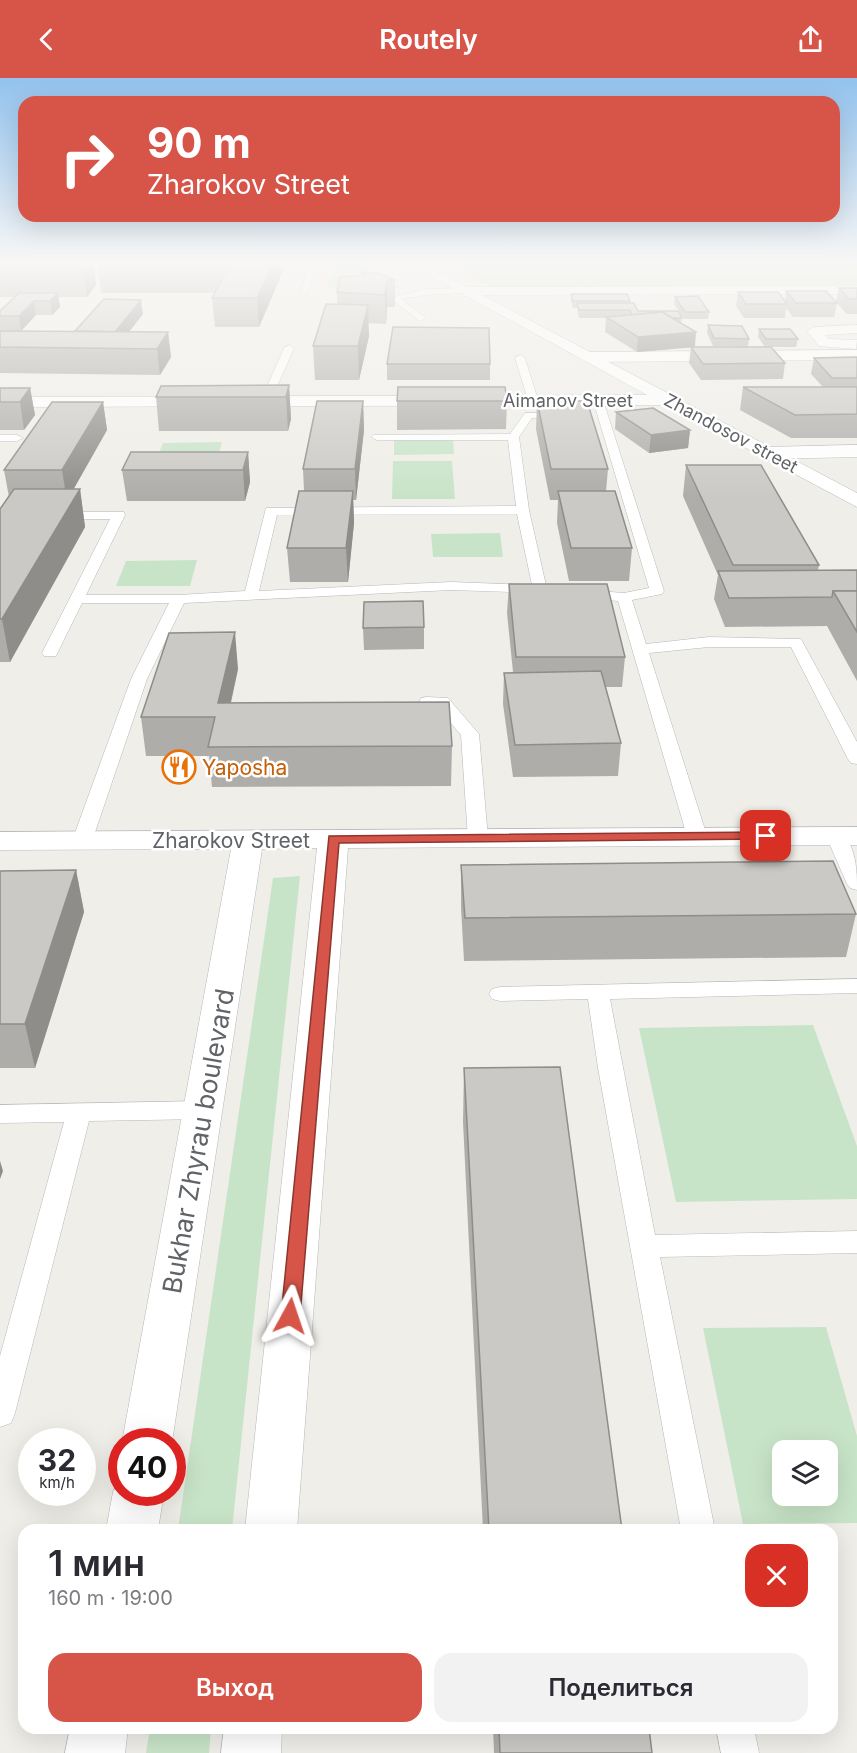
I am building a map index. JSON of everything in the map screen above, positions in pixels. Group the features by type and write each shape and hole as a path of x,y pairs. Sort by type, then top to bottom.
{"street":[{"name":"Zhandosov street","path":"560,342 857,501"},
{"path":"823,342 857,344"},
{"path":"589,357 857,356"},
{"name":"Aimanov Street","path":"0,402 533,400 598,410 669,400"},
{"path":"767,453 857,451"},
{"name":"Zharokov Street","path":"0,841 846,836"},
{"path":"272,1524 333,839"},
{"name":"Bukhar Zhyrau boulevard","path":"149,1428 248,840"},
{"path":"133,1524 136,1506"},
{"path":"95,1753 98,1734"},
{"path":"251,1753 253,1734"}],"lane":[{"path":"270,401 271,389 289,348"},
{"path":"520,358 533,400"},
{"path":"571,593 624,597 657,591 598,410"},
{"path":"76,599 179,599 451,586 545,591 523,510 513,437 529,415 571,414"},
{"path":"377,437 513,437"},
{"path":"0,438 16,438"},
{"path":"250,596 271,511 523,510"},
{"path":"0,516 119,515 50,653"},
{"path":"624,597 642,649 697,836"},
{"path":"82,841 139,680 179,599"},
{"path":"642,649 709,642 796,642 857,759"},
{"path":"408,702 442,702 470,734 478,838"},
{"path":"846,836 857,884"},
{"path":"500,994 857,986"},
{"path":"598,992 610,1068 697,1524"},
{"path":"0,1114 203,1110"},
{"path":"0,1413 79,1113"},
{"path":"645,1246 857,1242"},
{"path":"736,1734 740,1753"}],"green space":[{"path":"394,437 453,437 454,454 394,455"},
{"path":"222,442 217,460 156,460 163,443"},
{"path":"393,461 452,461 455,499 392,499"},
{"path":"500,533 503,557 433,557 431,534"},
{"path":"197,560 190,586 116,586 126,561"},
{"path":"300,876 233,1524 179,1524 181,1506 186,1506 186,1475 273,878"},
{"path":"813,1025 857,1146 857,1199 676,1202 639,1028"},
{"path":"826,1327 857,1436 857,1523 743,1524 703,1328"},
{"path":"149,1734 211,1734 209,1753 146,1753"}],"building":[{"path":"0,342 161,342 157,349 0,347"},
{"path":"314,342 359,342 358,346 313,346"},
{"path":"391,342 489,342 490,364 387,364"},
{"path":"691,347 771,347 785,363 703,364"},
{"path":"857,357 857,378 832,378 814,358"},
{"path":"289,385 286,397 156,397 161,386"},
{"path":"398,387 505,387 507,401 397,401"},
{"path":"743,387 857,387 857,414 795,415"},
{"path":"0,388 30,388 20,402 0,402"},
{"path":"317,401 363,401 355,469 303,469"},
{"path":"537,401 587,401 608,469 551,469"},
{"path":"52,402 103,402 62,470 4,470"},
{"path":"653,408 690,430 651,435 616,412"},
{"path":"131,452 248,452 243,470 122,470"},
{"path":"686,465 761,465 819,565 733,565"},
{"path":"14,489 80,489 0,619 0,509"},
{"path":"299,491 353,491 346,548 287,548"},
{"path":"558,491 615,491 632,548 571,548"},
{"path":"857,570 857,591 833,591 832,597 729,598 718,571"},
{"path":"509,584 607,584 625,657 516,657"},
{"path":"833,591 857,591 857,632"},
{"path":"423,601 424,627 363,628 364,602"},
{"path":"235,632 218,703 449,702 452,746 208,747 215,717 141,717 169,633"},
{"path":"601,671 621,743 515,745 504,673"},
{"path":"833,861 856,914 465,918 461,865"},
{"path":"76,870 25,1024 0,1024 0,871"},
{"path":"560,1067 621,1524 489,1524 464,1068"},
{"path":"499,1734 650,1734 652,1753 500,1753"}],"place":[{"name":"Yaposha","path":"179,767"}],"route":[{"path":"290,1316 333,839 766,836"}]}
